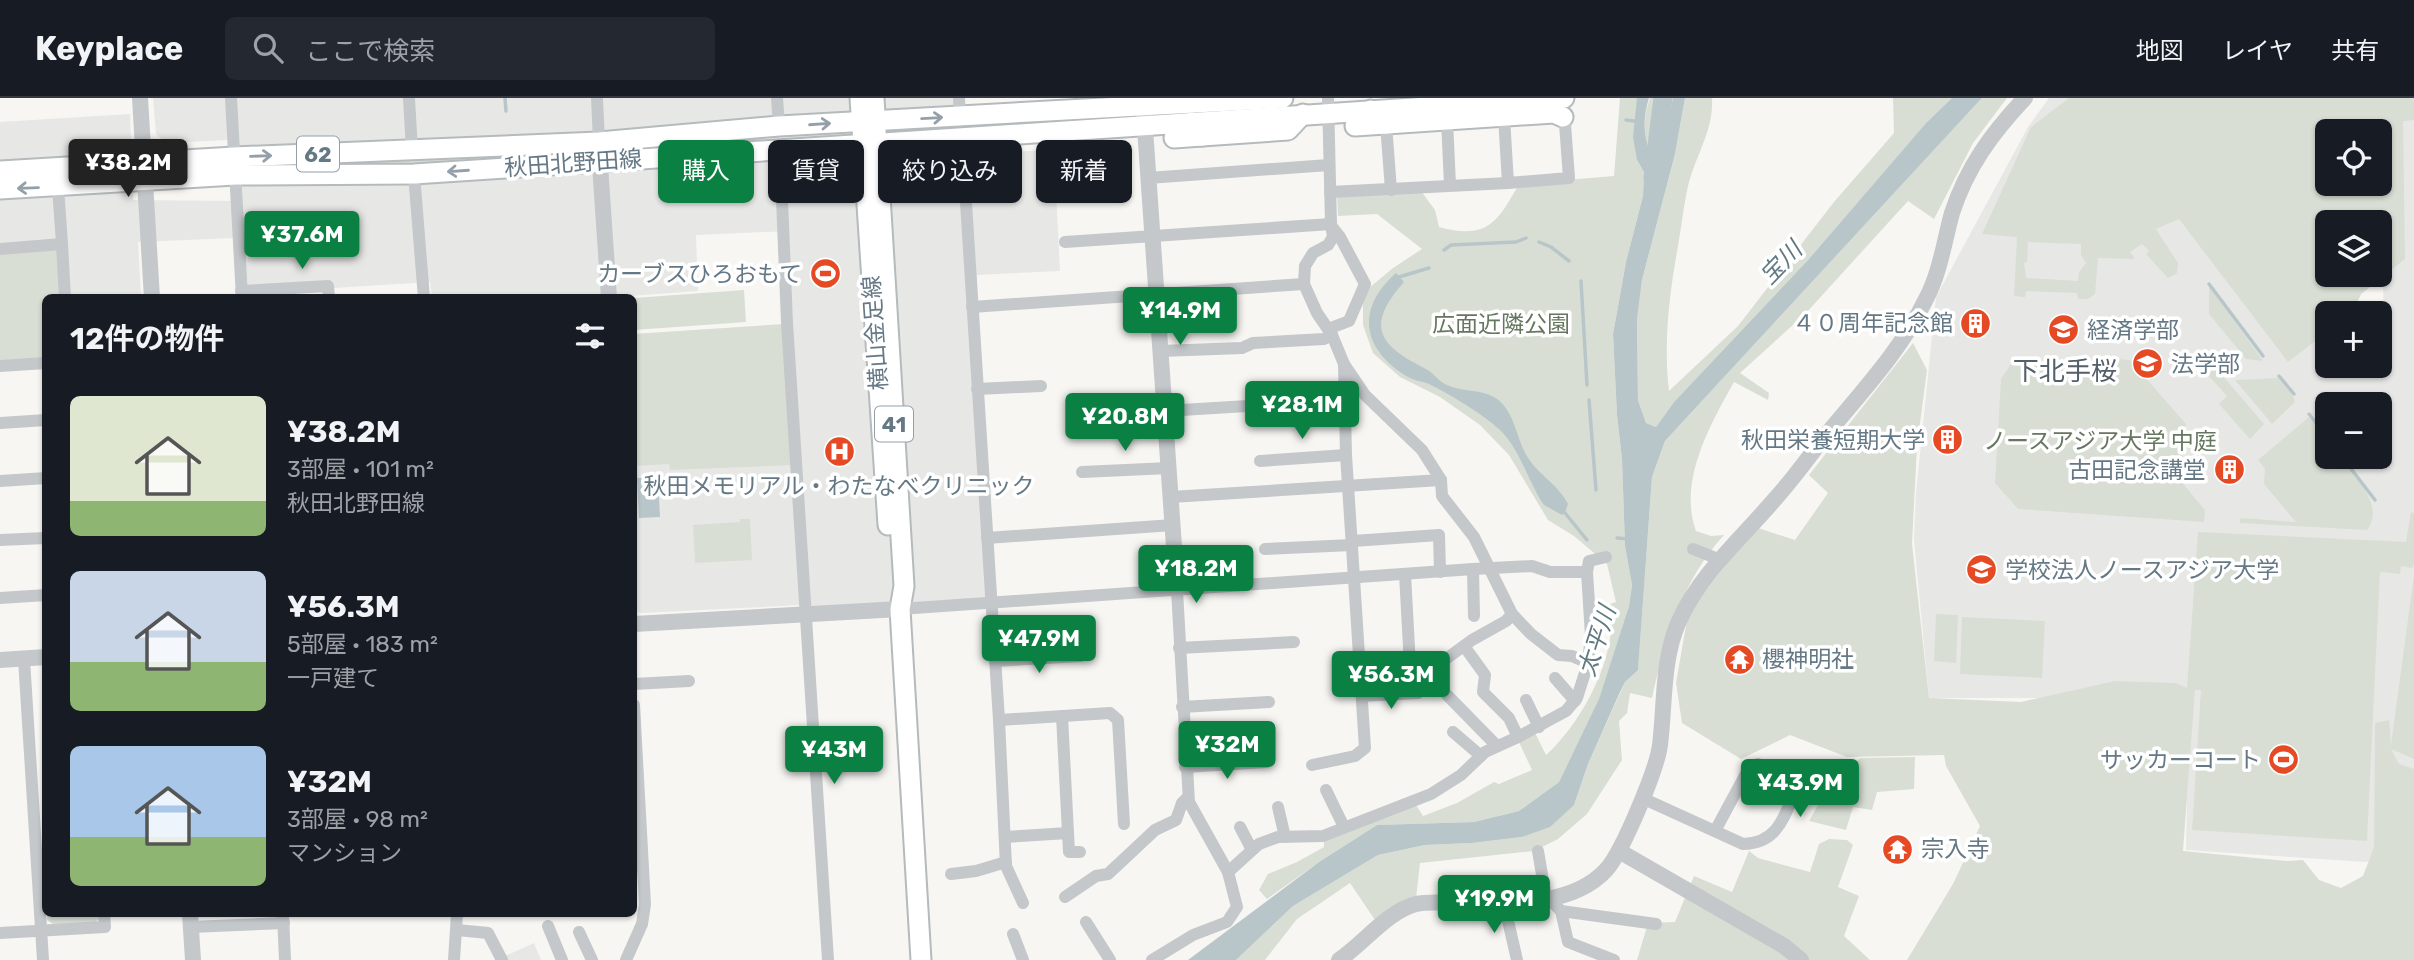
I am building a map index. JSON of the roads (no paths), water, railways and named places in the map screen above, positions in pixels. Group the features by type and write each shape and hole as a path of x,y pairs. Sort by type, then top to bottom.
{"main road":[{"name":"横山金足線","path":"860,98 868,121 870,144 885,380 892,588 900,609 921,960"},
{"name":"横山金足線","path":"868,121 874,98"},
{"path":"989,115 997,103 1074,98"},
{"name":"秋田北野田線","path":"864,144 1112,127 1144,110 1176,102 1283,98"},
{"name":"秋田北野田線","path":"234,166 414,174 779,127 868,121 960,107 989,115 1091,104 1144,110 1197,129 1303,114 1328,105 1371,110 1563,108"},
{"path":"1355,126 1554,113 1563,108"},
{"path":"1371,110 1386,124"},
{"path":"1174,138 1197,129"},
{"name":"秋田北野田線","path":"0,171 145,172 412,150 768,150"},
{"name":"秋田北野田線","path":"0,189 58,187 145,172"}],"street":[{"path":"140,98 152,294"},
{"path":"231,98 242,294 328,286 329,294"},
{"path":"409,98 412,150"},
{"path":"597,98 609,294"},
{"path":"777,98 779,127"},
{"path":"1339,960 1358,947 1392,916 1416,905 1504,903 1547,898 1580,889 1607,870 1619,851 1642,798 1660,747 1667,667 1677,624 1701,583 1776,498 1899,346 1935,279 1967,172 1986,142 2025,98"},
{"path":"1328,105 1329,192 1333,237 1328,245 1308,258 1304,284 1344,364 1365,395 1422,450 1441,480 1442,496 1474,537 1513,614 1531,634 1558,655 1572,656 1588,663"},
{"path":"1329,192 1569,178 1563,108"},
{"path":"1144,110 1177,590 1188,797 1228,872 1237,907 1227,922 1193,935 1153,960"},
{"path":"1504,117 1508,183"},
{"path":"1447,120 1450,185"},
{"path":"1386,124 1391,190"},
{"path":"962,139 1006,862 1023,903"},
{"path":"1148,178 1329,165"},
{"path":"414,174 424,294"},
{"path":"58,187 65,294"},
{"path":"782,203 787,322 828,960"},
{"path":"1065,242 1331,225"},
{"path":"1161,351 1242,348 1253,343 1324,339 1330,332 1349,321 1365,284 1331,225"},
{"path":"0,249 62,244"},
{"path":"972,307 1304,284"},
{"path":"0,366 42,363"},
{"path":"1312,765 1355,756 1365,748 1346,455 1344,364"},
{"path":"977,389 1041,386"},
{"path":"1165,411 1344,400"},
{"path":"0,423 42,420"},
{"path":"1260,461 1346,455"},
{"path":"1082,472 1169,468"},
{"path":"0,481 42,478"},
{"path":"1171,497 1441,480"},
{"path":"987,538 1172,525"},
{"path":"1265,549 1439,535 1440,572"},
{"path":"0,540 42,538"},
{"path":"1693,549 1721,560"},
{"path":"1228,872 1259,844 1285,837 1323,836 1440,789 1497,746 1566,711 1576,701 1588,663 1591,636 1587,572 1590,561 1606,557"},
{"path":"637,624 991,604 1491,568 1532,566 1550,572 1587,572"},
{"path":"1473,569 1474,615"},
{"path":"1405,574 1410,666"},
{"path":"0,598 42,595"},
{"path":"1439,664 1513,614"},
{"path":"1179,648 1294,642"},
{"path":"1464,646 1485,675 1483,692 1509,718 1518,737"},
{"path":"995,662 1080,656"},
{"path":"0,660 42,657"},
{"path":"24,659 43,960"},
{"path":"1555,678 1576,701"},
{"path":"637,684 690,681"},
{"path":"1362,696 1419,693"},
{"path":"1447,695 1497,746"},
{"path":"1526,700 1539,727"},
{"path":"1182,708 1269,702"},
{"path":"999,720 1110,713 1118,720 1124,824"},
{"path":"1062,716 1069,852 1080,852"},
{"path":"1453,732 1481,756"},
{"path":"1185,767 1266,762"},
{"path":"1642,798 1714,831 1743,844 1757,844 1773,836 1799,782 1758,764 1749,768 1714,831"},
{"path":"1326,790 1343,827"},
{"path":"1065,898 1097,876 1108,874 1155,830 1176,820 1182,803 1188,797"},
{"path":"626,960 642,924 645,910 639,888 637,802"},
{"path":"1278,807 1285,837"},
{"path":"1240,827 1252,850"},
{"path":"1005,837 1068,833"},
{"path":"1538,851 1547,898 1561,911 1568,942 1614,960"},
{"path":"1619,851 1784,946 1801,960"},
{"path":"951,874 976,871 1006,862"},
{"path":"1504,903 1517,960"},
{"path":"1561,911 1656,924"},
{"path":"0,933 105,927 104,917"},
{"path":"454,960 457,917"},
{"path":"193,960 191,920 283,918 285,960"},
{"path":"1086,922 1110,960"},
{"path":"548,926 562,960"},
{"path":"457,929 488,933 502,960"},
{"path":"579,932 592,960"},
{"path":"1013,934 1023,960"}],"waterway":[{"path":"505,98 506,111"},
{"name":"太平川","path":"1653,178 1663,98"},
{"path":"1626,120 1634,121"},
{"path":"1444,250 1451,245 1516,242 1526,238"},
{"path":"1539,242 1551,247 1569,261"},
{"path":"1399,277 1429,268"},
{"path":"1581,281 1587,385"},
{"path":"2209,284 2263,356"},
{"path":"2279,376 2294,394"},
{"path":"1589,400 1596,490"},
{"path":"2309,414 2315,422"},
{"path":"2351,469 2375,500"},
{"path":"1565,513 1587,540"},
{"path":"1617,538 1629,539"}],"place":[{"name":"カーブスひろおもて","path":"825,274"},
{"name":"４０周年記念館","path":"1976,323"},
{"name":"経済学部","path":"2064,330"},
{"name":"法学部","path":"2148,364"},
{"name":"秋田栄養短期大学","path":"1948,440"},
{"name":"秋田メモリアル・わたなべクリニック","path":"839,452"},
{"name":"古田記念講堂","path":"2229,470"},
{"name":"学校法人ノースアジア大学","path":"1982,570"},
{"name":"櫻神明社","path":"1739,659"},
{"name":"サッカーコート","path":"2284,760"},
{"name":"宗入寺","path":"1898,849"}],"district":[{"name":"下北手桜","path":"2065,371"}],"water label":[{"name":"宝川","path":"1781,263"}],"park label":[{"name":"広面近隣公園","path":"1501,324"},
{"name":"ノースアジア大学 中庭","path":"2100,441"}]}
